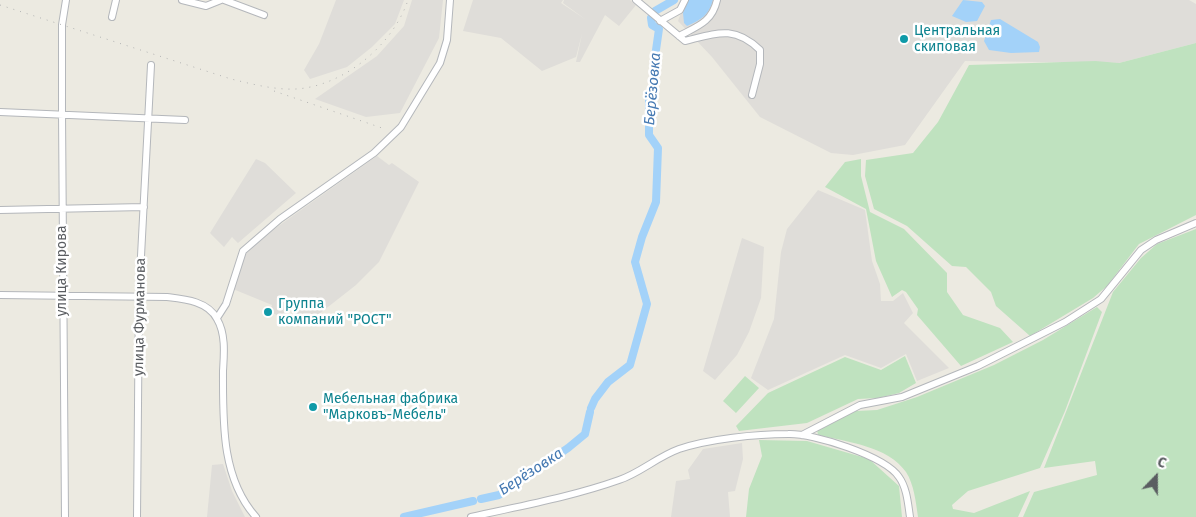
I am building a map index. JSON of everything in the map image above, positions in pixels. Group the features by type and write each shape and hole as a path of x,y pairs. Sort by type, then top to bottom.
{"street":[{"name":"улица Кирова","path":"65,517 62,294 62,25 66,0"},
{"path":"112,17 116,0"},
{"path":"182,0 206,6 222,0 264,15"},
{"path":"217,318 226,304 243,251 280,220 374,153 401,127 440,63 447,40 450,0"},
{"path":"636,0 685,41 734,32 750,40 760,50 760,64 752,95"},
{"path":"660,20 680,10 685,0"},
{"path":"679,36 700,25 714,13 717,0"},
{"name":"улица Фурманова","path":"137,517 139,297 151,65"},
{"path":"0,112 62,113 184,120"},
{"path":"0,210 144,207"},
{"path":"802,435 860,405 902,397 978,366 1065,322 1101,299 1141,250 1156,240 1196,223"},
{"path":"0,295 167,296 192,300 207,308 217,318 224,346 224,442 241,495 256,517"},
{"path":"471,517 498,514 620,480 660,457 694,445 727,439 788,434 802,435 864,453 890,468 899,476 904,486 910,517"}],"shaded area":[{"path":"336,0 404,0 395,24 372,47 347,67 310,79 304,70 319,44"},
{"path":"412,0 443,0 439,38 400,113 366,117 315,99 377,56 404,26"},
{"path":"473,0 563,0 561,3 585,19 563,3 564,0 630,0 636,5 619,26 605,15 580,62 576,62 582,34 576,57 542,71 501,38 463,31"},
{"path":"686,0 1189,0 1196,4 1196,43 1119,63 965,61 905,145 853,155 831,153 760,117 712,57 678,21"},
{"path":"377,156 389,165 392,163 419,182 379,262 356,285 305,325 291,309 284,315 277,315 270,312 272,305 233,289 238,269 246,254 263,237"},
{"path":"256,159 265,163 296,193 238,243 232,237 224,247 210,233"},
{"path":"818,190 865,210 872,261 880,284 881,301 893,301 903,293 913,313 904,323 949,368 917,381 906,354 881,368 845,355 768,390 751,378 774,319 781,252 787,229"},
{"path":"742,238 764,247 761,298 749,332 737,355 715,380 703,371"},
{"path":"742,443 743,459 735,491 728,492 730,517 671,517 676,481 690,479 688,470 703,449"},
{"path":"223,464 232,491 245,517 207,517 212,465"}],"green space":[{"path":"1196,43 1196,215 1139,244 1107,286 1093,298 1030,336 996,306 991,292 966,267 952,266 907,226 874,209 865,176 866,160 913,153 938,122 969,65 1095,61 1119,63"},
{"path":"861,159 861,176 870,212 904,229 947,273 947,292 963,315 1000,328 1013,342 961,366 917,315 918,309 906,292 902,290 892,297 876,261 866,209 825,187 845,162"},
{"path":"1196,229 1196,517 1023,517 1034,492 1097,475 1095,461 1044,468 1113,292 1141,258 1157,244"},
{"path":"1097,307 1102,312 1065,411 1040,468 968,491 952,505 953,509 974,513 1030,491 1018,517 918,517 911,482 906,472 898,463 889,456 866,446 818,435 817,430 856,411 877,410 917,397 994,365 1043,340"},
{"path":"905,356 916,383 899,393 878,398 858,399 807,423 739,431 736,426 768,393 845,357 881,370"},
{"path":"745,376 759,388 736,413 723,401"},
{"path":"759,440 807,441 869,459 899,486 902,517 746,517 749,489 762,456"}],"water":[{"path":"687,0 713,0 704,16 687,26 684,23 683,13"},
{"path":"963,0 982,2 985,6 977,21 966,22 952,16"},
{"path":"1000,19 1038,42 1039,52 1011,53 989,50 984,41 991,20"}],"waterway":[{"name":"Берёзовка","path":"655,11 674,0"},
{"name":"Берёзовка","path":"591,408 595,399 608,382 630,365 647,304 635,262 642,237 656,202 658,148 649,135 649,94 655,84 654,64 659,29 652,25 651,18"},
{"name":"Берёзовка","path":"481,499 499,495 568,448 585,434 590,412"},
{"name":"Берёзовка","path":"404,517 473,501"}],"railway":[{"path":"0,5 231,79 271,88 296,89 332,80 364,60 379,47 391,32 401,17 408,0"},
{"path":"274,91 382,128"}],"place":[{"name":"Центральная скиповая","path":"904,39"},
{"name":"Группа компаний \"РОСТ\"","path":"268,312"},
{"name":"Мебельная фабрика \"Марковъ-Мебель\"","path":"313,407"}]}
